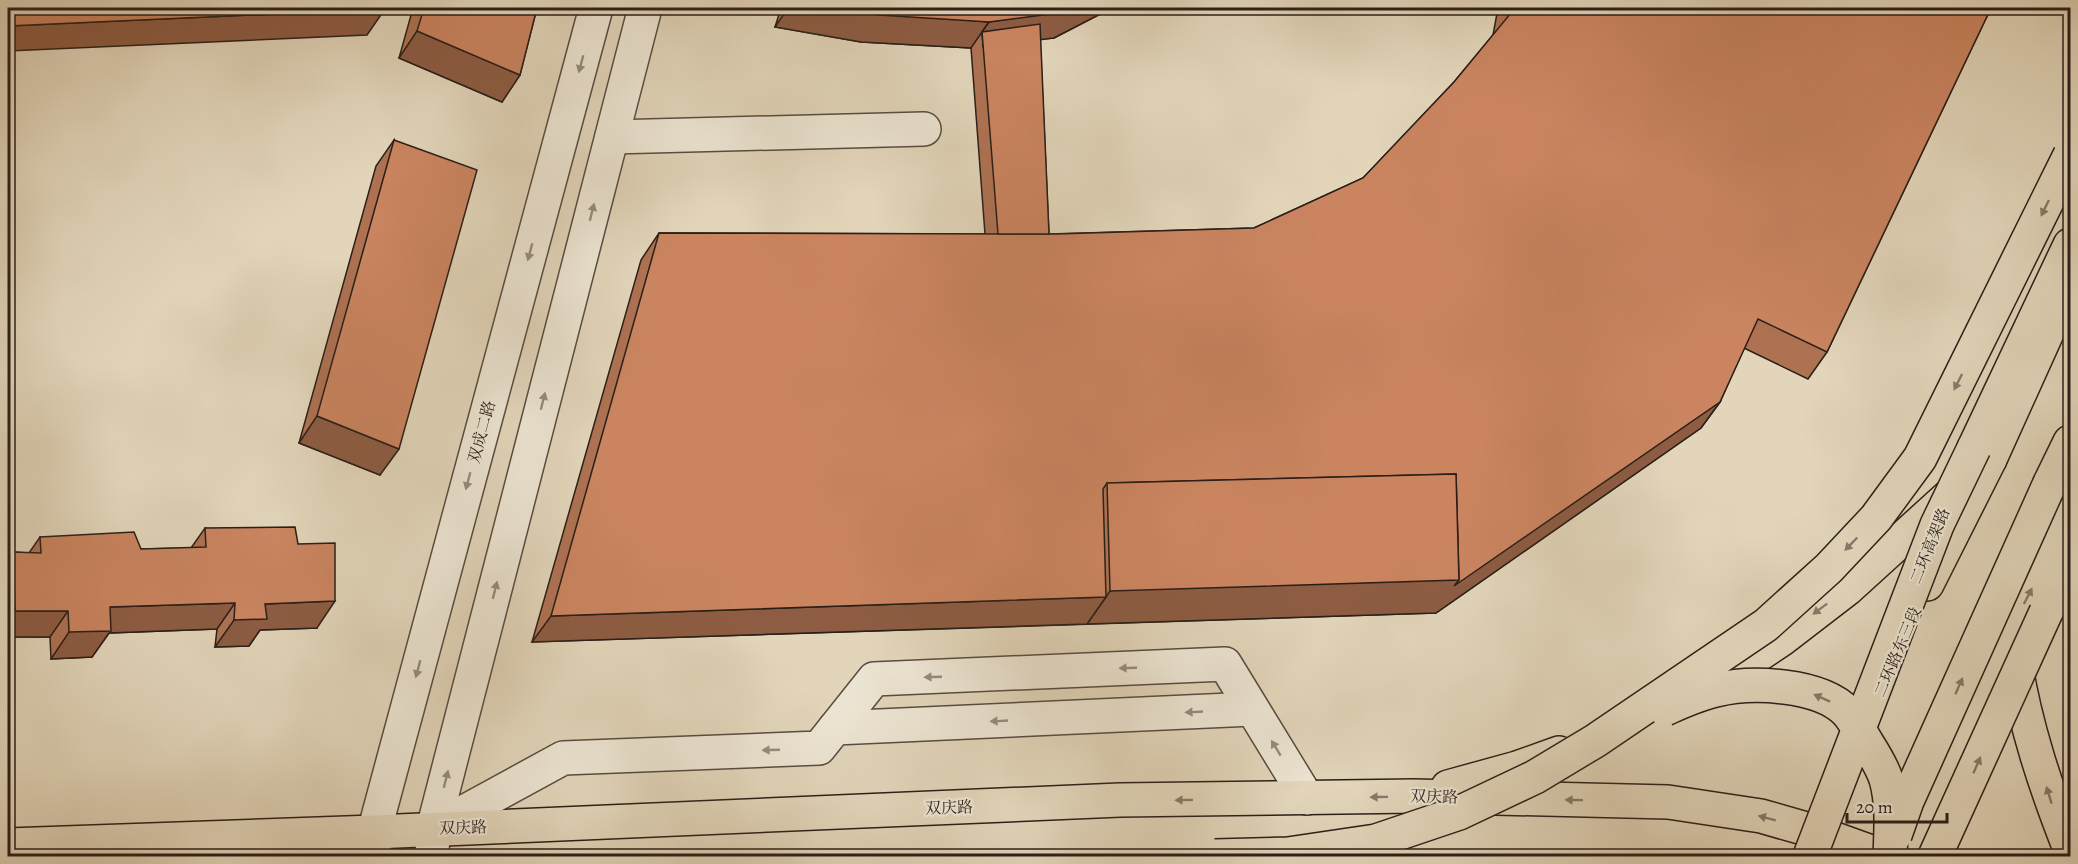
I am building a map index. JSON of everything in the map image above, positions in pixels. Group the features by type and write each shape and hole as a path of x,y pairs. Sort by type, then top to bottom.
{"main road":[{"path":"1215,856 1288,854 1376,841 1459,813 1535,777 1595,741 1766,625 1829,568 1876,518 1920,458 2070,155"},
{"name":"二环高架路","path":"1806,848 1936,525 2070,245"},
{"name":"二环路东三段","path":"1806,848 1872,712 1929,581 1990,459 2070,282"},
{"path":"1889,856 1907,801 2070,442"},
{"path":"1414,796 1517,768 1611,735 1694,698 1782,639 1847,589 1990,459"},
{"path":"1901,856 2010,631 2070,514"},
{"path":"1935,856 2070,558"},
{"path":"2010,631 2022,706 2052,804 2070,849"},
{"path":"1595,741 1686,700 1718,690 1749,686 1788,688 1822,695 1846,711 1874,754 1885,778 1891,810 1889,856"},
{"name":"双庆路","path":"8,844 433,843 1120,800 1414,796 1668,802 1761,816 1806,848 1882,856"}],"street":[{"name":"双成二路","path":"374,844 596,8"},
{"path":"433,843 645,8"},
{"path":"612,137 924,129"},
{"path":"433,843 563,758 819,748 874,679 1225,664 1307,798"},
{"path":"835,728 1252,709"}],"building":[{"path":"8,8 385,8 385,9 8,26"},
{"path":"424,8 537,8 520,75 417,31"},
{"path":"835,8 1080,8 1073,11 989,22 879,15"},
{"path":"1512,8 1991,8 1827,352 1758,319 1720,402 1454,586 1459,580 1456,474 1107,483 1103,489 1106,597 551,616 659,233 1056,234 1254,228 1363,178 1454,82 1511,13"},
{"path":"1040,24 1049,234 998,234 982,32"},
{"path":"394,140 477,170 399,449 317,416"},
{"path":"1456,474 1459,580 1110,591 1107,483"},
{"path":"295,527 298,544 335,543 335,601 265,604 267,619 234,620 235,603 110,607 111,631 69,632 68,611 15,611 13,552 41,553 40,537 134,532 141,549 206,547 205,528"}]}
